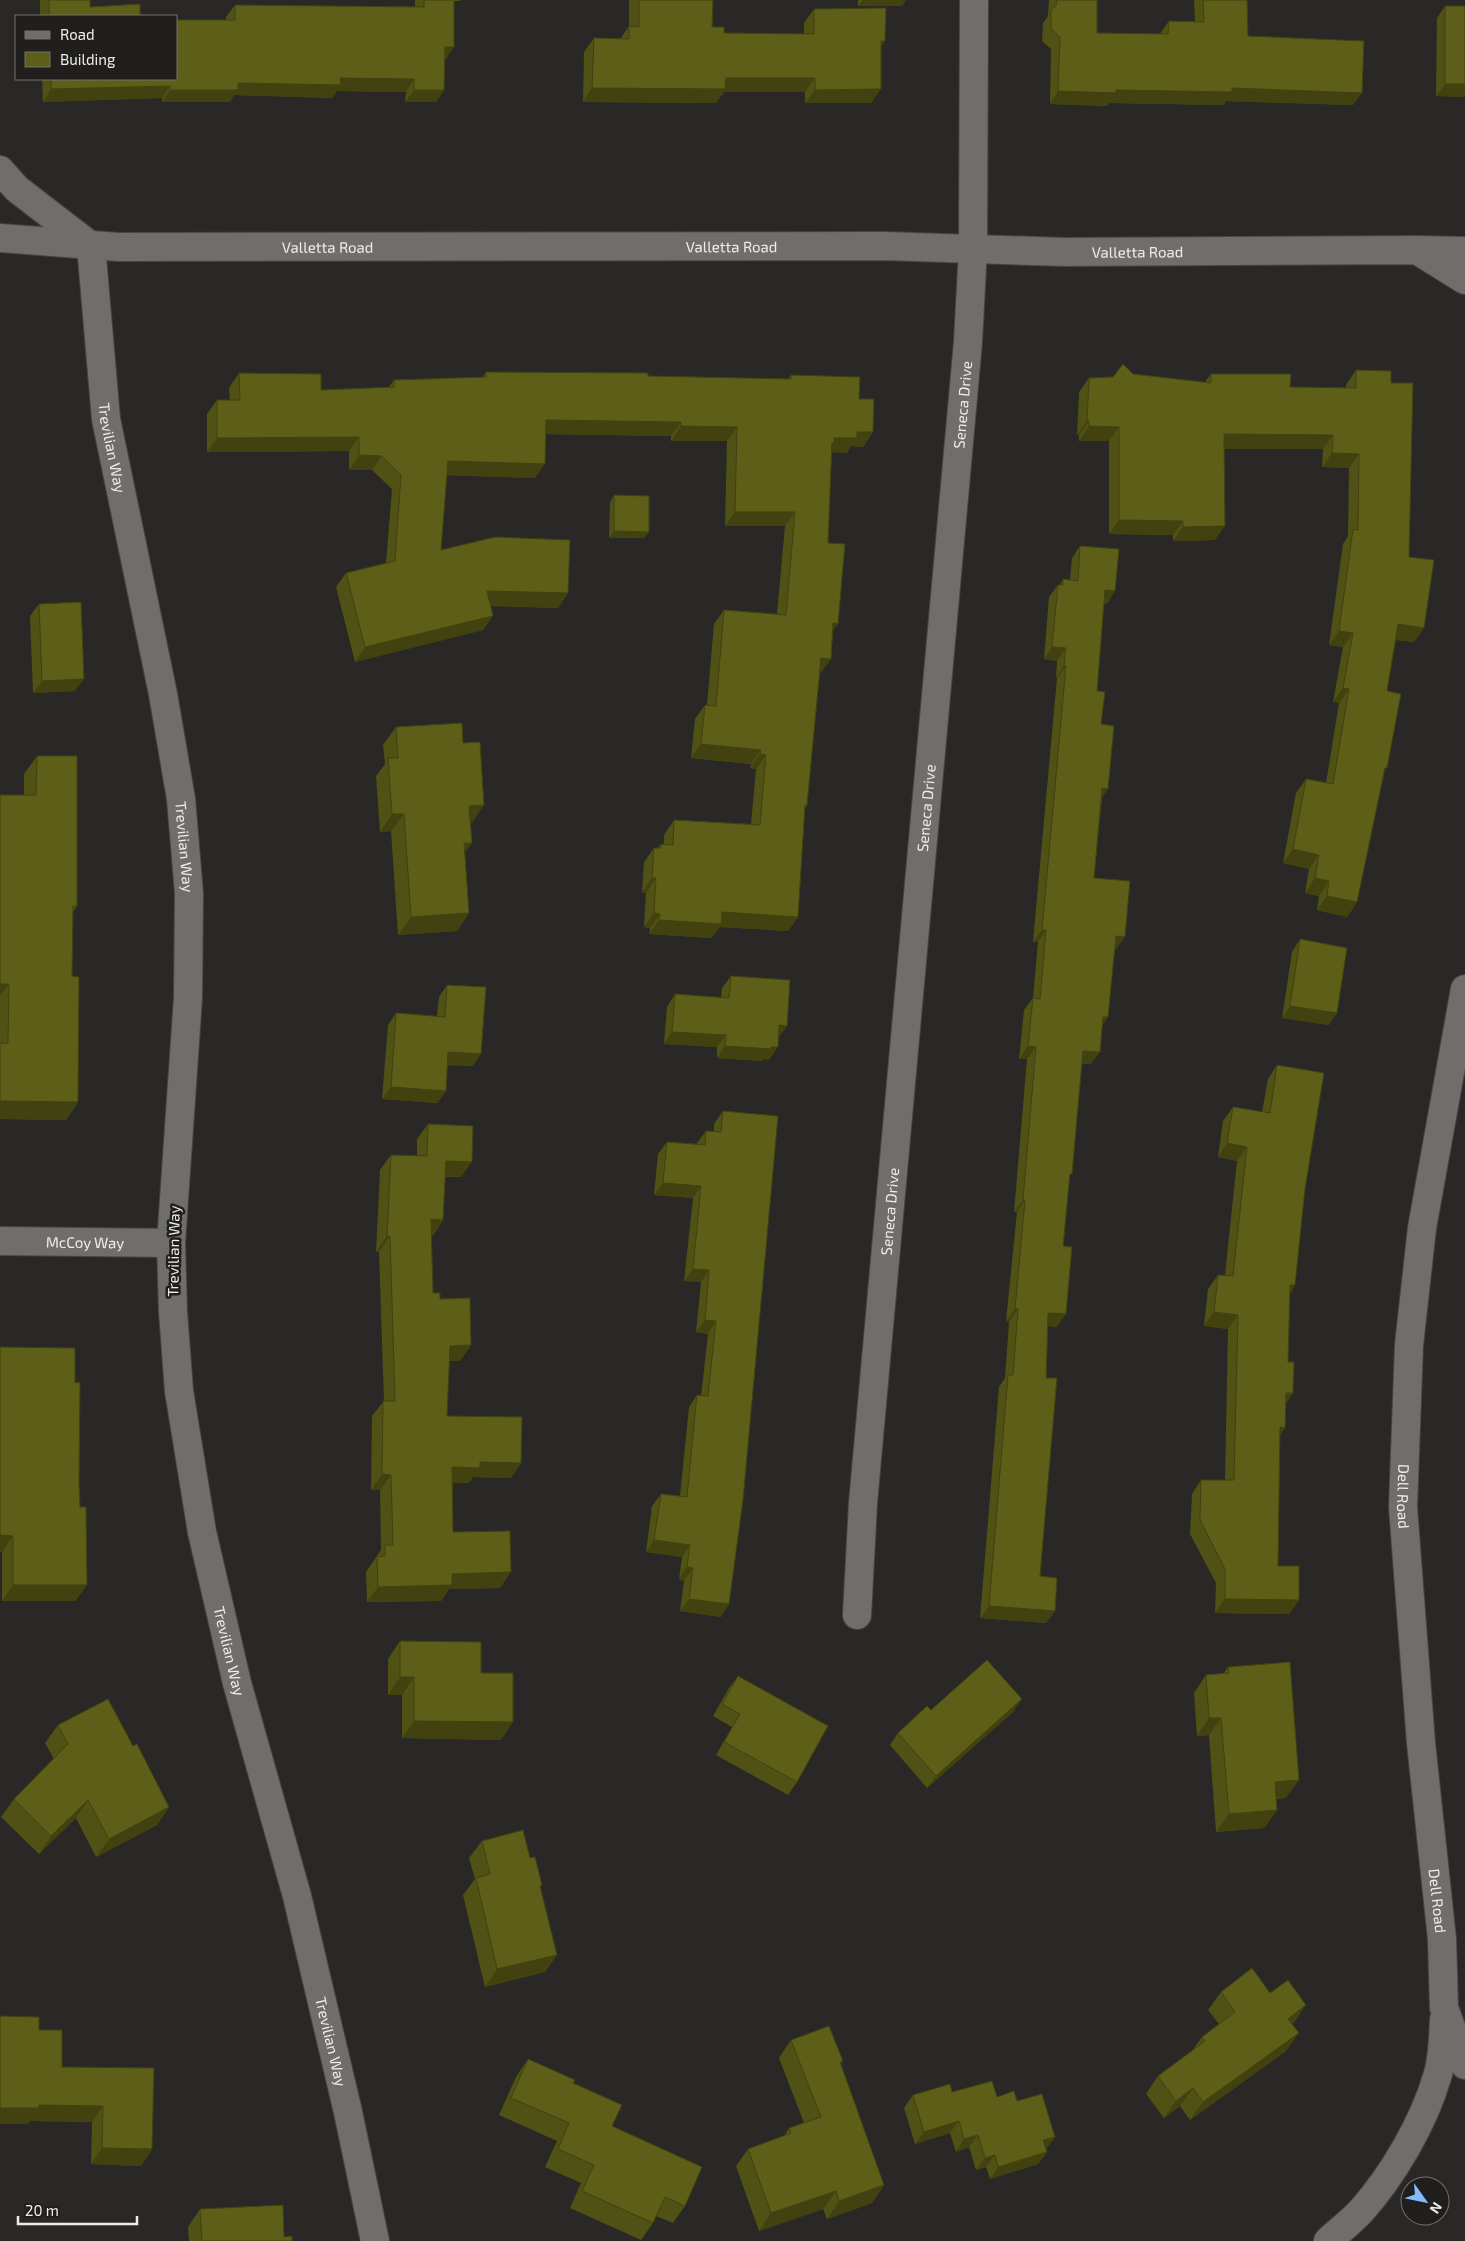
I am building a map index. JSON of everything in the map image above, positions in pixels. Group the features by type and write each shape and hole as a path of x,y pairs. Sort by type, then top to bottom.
{"street":[{"name":"Seneca Drive","path":"857,1615 863,1504 968,342 973,249 974,0"},
{"path":"0,170 17,189 90,246"},
{"name":"Valletta Road","path":"0,238 90,246 884,246 1065,252 1417,250 1465,252"},
{"name":"Trevilian Way","path":"90,246 106,419 163,694 181,799 188,883 188,998 171,1243 172,1312 179,1391 202,1532 237,1683 297,1896 348,2112 375,2241"},
{"path":"1417,250 1465,280"},
{"name":"Dell Road","path":"1328,2241 1362,2210 1382,2183 1421,2117 1438,2076 1443,2044 1442,1939 1421,1743 1403,1507 1409,1345 1422,1228 1465,989"},
{"name":"McCoy Way","path":"0,1241 171,1243"},
{"name":"Dell Road","path":"1444,2008 1465,2065"}],"building":[{"path":"49,0 90,0 90,7 140,4 140,15 49,15"},
{"path":"424,0 454,0 454,47 445,47 444,90 414,90 414,79 340,78 341,85 238,83 238,90 170,90 170,86 51,89 51,80 178,80 178,20 235,20 235,5 424,7"},
{"path":"639,0 713,0 712,27 724,27 724,33 814,34 814,9 886,8 885,41 881,41 881,89 815,90 815,78 726,78 725,89 592,88 594,38 629,39 629,26 639,27"},
{"path":"1057,0 1097,0 1097,33 1168,34 1169,21 1204,22 1203,0 1247,0 1248,36 1364,41 1362,93 1232,88 1232,92 1116,90 1116,93 1058,91 1060,37 1051,28 1051,11 1056,5"},
{"path":"1445,6 1465,6 1465,84 1445,84"},
{"path":"1123,364 1133,374 1211,383 1211,374 1291,374 1290,387 1356,388 1356,370 1391,371 1391,383 1413,383 1409,557 1434,560 1424,628 1398,624 1387,691 1401,694 1387,768 1385,768 1357,902 1327,896 1329,881 1315,878 1319,855 1293,849 1306,779 1333,784 1349,689 1343,688 1353,633 1339,631 1353,529 1358,530 1359,454 1332,453 1333,435 1224,434 1225,526 1183,527 1183,521 1119,520 1119,427 1089,426 1089,421 1087,421 1089,378 1113,377"},
{"path":"486,372 648,373 648,376 791,379 791,375 860,377 859,399 874,399 873,432 857,432 857,438 834,438 834,443 832,443 828,543 845,544 838,624 833,623 831,659 821,658 807,805 805,805 798,917 722,912 721,924 659,920 660,914 654,913 656,878 652,878 654,848 661,848 661,844 673,845 674,820 760,825 766,755 760,754 761,750 701,744 705,705 716,706 724,610 786,615 795,512 735,512 737,427 681,426 681,422 546,420 545,464 448,461 441,550 495,537 570,540 568,593 487,591 493,616 365,647 346,573 395,561 401,475 382,456 359,455 359,437 217,438 217,400 240,400 239,373 321,374 321,390 394,387 394,380 486,377"},
{"path":"614,495 649,496 649,532 614,531"},
{"path":"1080,546 1119,549 1115,591 1105,590 1097,691 1105,692 1101,724 1114,726 1108,789 1102,788 1094,878 1130,881 1125,937 1116,936 1108,1017 1103,1017 1100,1052 1083,1051 1072,1174 1070,1174 1063,1246 1072,1247 1066,1314 1048,1313 1046,1378 1057,1378 1040,1576 1057,1578 1055,1611 989,1606 1008,1375 1013,1375 1018,1309 1015,1309 1036,1047 1028,1046 1033,998 1040,999 1046,930 1042,930 1066,666 1064,665 1066,648 1052,647 1058,585 1063,585 1063,579 1078,581"},
{"path":"81,602 84,679 42,681 39,604"},
{"path":"462,723 463,743 480,742 484,805 469,806 472,843 464,843 469,913 411,917 404,814 392,814 388,758 398,758 396,727"},
{"path":"37,756 77,756 77,906 73,906 72,976 79,977 78,1102 0,1101 0,1043 8,1043 9,984 0,984 0,795 36,795"},
{"path":"1300,939 1347,948 1337,1013 1290,1006"},
{"path":"731,976 790,980 787,1026 779,1025 778,1047 771,1047 771,1049 725,1046 726,1035 672,1032 675,994 729,998"},
{"path":"447,985 486,987 481,1054 448,1052 446,1091 391,1087 396,1013 445,1017"},
{"path":"1277,1065 1324,1073 1305,1189 1295,1285 1290,1285 1288,1362 1294,1362 1293,1393 1286,1393 1285,1428 1280,1427 1278,1566 1299,1566 1299,1600 1225,1599 1225,1569 1200,1520 1201,1480 1234,1480 1238,1315 1214,1312 1218,1275 1233,1276 1247,1147 1227,1143 1233,1107 1270,1113"},
{"path":"723,1111 778,1116 743,1500 729,1604 689,1599 693,1568 687,1567 690,1545 654,1540 661,1494 687,1497 697,1395 708,1396 716,1321 705,1320 709,1270 693,1269 701,1186 663,1183 667,1142 705,1145 706,1131 721,1132"},
{"path":"428,1124 473,1126 472,1162 446,1161 443,1220 431,1219 433,1293 440,1293 440,1299 470,1298 471,1345 450,1346 447,1416 522,1417 521,1463 480,1462 480,1468 452,1467 453,1532 510,1531 511,1572 452,1574 452,1585 378,1587 377,1557 385,1556 385,1545 393,1545 391,1475 382,1474 383,1401 395,1401 390,1236 387,1236 391,1155 427,1156"},
{"path":"0,1347 75,1348 75,1383 80,1382 79,1483 80,1507 86,1507 87,1585 13,1585 13,1536 0,1535"},
{"path":"400,1641 481,1642 481,1673 513,1673 513,1722 414,1721 414,1677 400,1677"},
{"path":"987,1660 1022,1699 936,1776 898,1733 927,1706 931,1710"},
{"path":"1290,1662 1299,1780 1275,1782 1277,1810 1229,1814 1221,1718 1209,1718 1206,1675 1229,1673 1228,1667"},
{"path":"738,1676 828,1726 797,1782 724,1742 740,1714 722,1704"},
{"path":"108,1699 133,1746 137,1744 169,1807 109,1839 88,1800 51,1836 14,1799 68,1744 58,1725"},
{"path":"523,1830 530,1858 535,1857 557,1955 497,1969 476,1878 490,1874 482,1841"},
{"path":"1252,1968 1270,1993 1288,1980 1306,2005 1288,2019 1299,2033 1203,2102 1193,2088 1176,2101 1158,2076 1205,2041 1202,2037 1235,2012 1221,1992"},
{"path":"0,2016 39,2017 39,2030 62,2030 62,2067 154,2068 152,2149 102,2148 103,2106 39,2105 39,2108 0,2108"},
{"path":"829,2026 843,2061 840,2062 884,2185 839,2201 836,2191 771,2213 748,2149 791,2133 789,2128 821,2117 791,2040"},
{"path":"528,2059 575,2080 573,2083 622,2105 612,2126 702,2167 685,2206 665,2197 653,2223 582,2191 594,2165 558,2149 569,2123 511,2098"},
{"path":"992,2081 997,2097 1014,2091 1017,2101 1042,2094 1055,2137 1043,2140 1047,2152 998,2167 995,2155 985,2158 978,2135 964,2139 959,2121 924,2132 913,2095 950,2084 952,2092"},
{"path":"283,2205 284,2237 292,2236 292,2241 202,2241 200,2209"}]}
